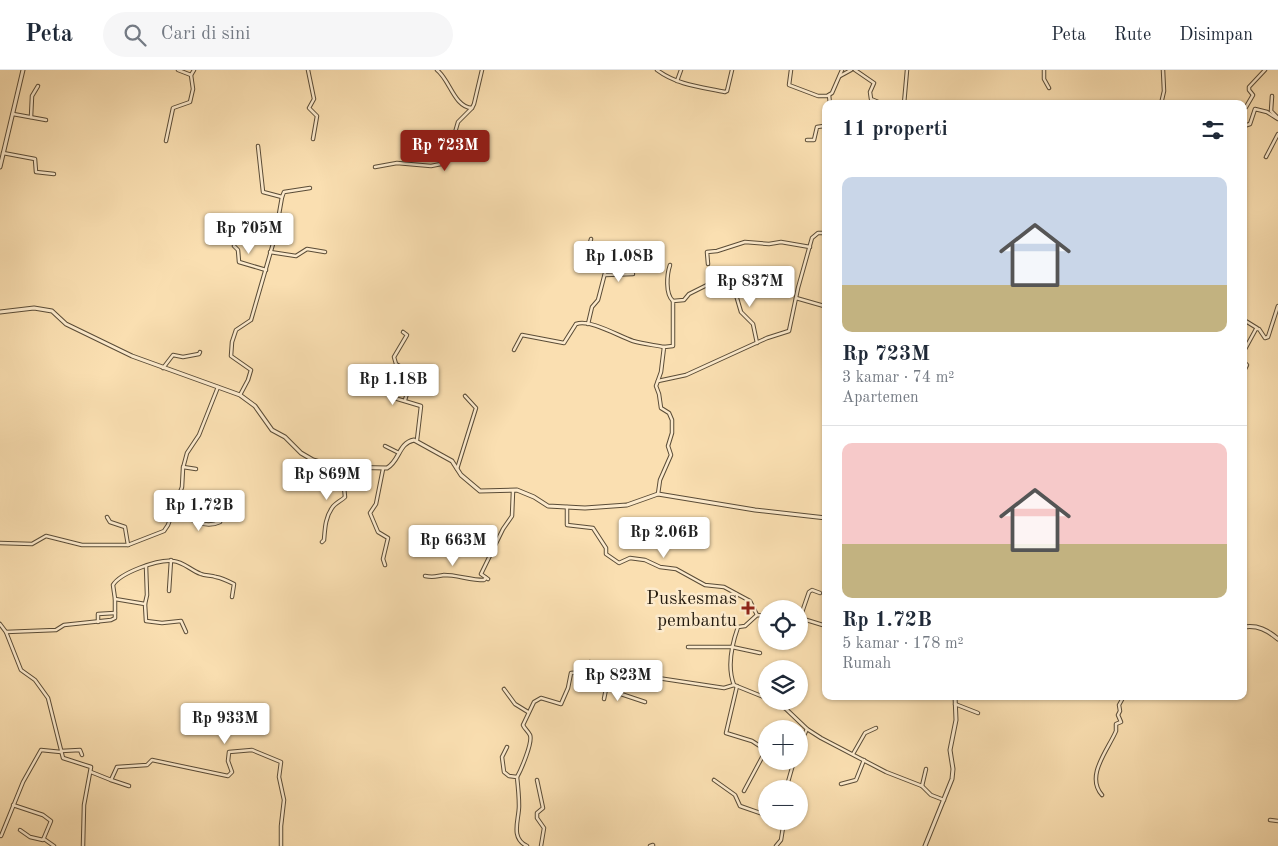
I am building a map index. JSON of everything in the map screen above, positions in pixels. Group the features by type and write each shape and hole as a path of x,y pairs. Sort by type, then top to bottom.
{"street":[{"path":"0,167 23,70"},
{"path":"178,70 190,75"},
{"path":"190,75 194,70"},
{"path":"308,70 314,100 309,108 317,118 312,139"},
{"path":"437,70 443,75 462,105 472,108"},
{"path":"375,167 398,163 431,166 441,164 450,150 458,122 472,108 482,70"},
{"path":"657,70 666,77 693,87 726,92 732,70"},
{"path":"677,81 681,70"},
{"path":"791,70 789,85 818,96 829,95 835,89 842,70"},
{"path":"840,76 853,70 874,83 870,92 871,99 873,100"},
{"path":"904,100 907,70"},
{"path":"1044,70 1044,79 1049,88"},
{"path":"1162,100 1164,70"},
{"path":"1247,105 1253,94 1249,87 1257,76 1265,70"},
{"path":"166,141 174,108 190,102 193,89 190,75"},
{"path":"31,117 32,96 38,86"},
{"path":"829,95 830,100"},
{"path":"1272,96 1270,111 1278,119"},
{"path":"1247,125 1250,124 1255,109 1267,112 1278,119"},
{"path":"13,114 46,120"},
{"path":"807,140 814,140 817,127 822,126"},
{"path":"1266,157 1278,134"},
{"path":"258,146 263,192 282,197"},
{"path":"3,152 35,159 36,172 54,174"},
{"path":"242,395 250,370 231,356 232,342 237,328 251,320 266,270 284,192 310,188"},
{"path":"658,381 686,375 757,343 789,331 810,247 814,236 822,234"},
{"path":"588,324 592,307 598,300 605,275 601,266 590,259 587,254 591,239"},
{"path":"708,264 707,252 717,251 740,243 769,244 781,242 810,247"},
{"path":"234,246 238,250 239,262 266,270"},
{"path":"270,252 296,256 307,250 325,252"},
{"path":"514,350 522,335 563,343 577,323 588,324 633,341 664,347 673,346 673,301 669,296 668,278 670,265"},
{"path":"605,275 632,274"},
{"path":"673,301 684,300 689,294 719,279"},
{"path":"726,291 736,295 740,309 753,324 757,343"},
{"path":"796,298 822,305"},
{"path":"1247,321 1254,324 1265,338 1268,337 1278,306"},
{"path":"0,312 34,308 52,310 66,324 132,356 163,369 242,395 255,406 272,430 285,437 301,453 314,460 337,467 383,469 391,466 404,444 410,440 417,440 449,458 464,478 480,491 514,490 534,497 548,506 585,508 627,505 658,494 754,510 822,518"},
{"path":"1247,346 1258,328"},
{"path":"403,332 406,335 394,360 396,364 414,376 405,401"},
{"path":"658,494 660,480 671,455 668,446 672,425 669,413 661,408 656,386 664,347"},
{"path":"163,369 173,355 183,357 199,354 200,352"},
{"path":"353,381 383,390 391,397 421,406 417,440"},
{"path":"0,543 32,544 46,536 82,544 128,545 164,531 182,487 187,453 199,434 219,386"},
{"path":"457,468 476,408 473,402 465,396"},
{"path":"385,446 399,453"},
{"path":"184,467 196,469"},
{"path":"322,542 324,540 324,529 332,507 345,497 344,487 347,467"},
{"path":"383,469 376,504 370,513 378,532 388,538 383,559 385,565"},
{"path":"425,576 438,578 444,575 473,580 484,580 487,578 481,574 500,534 512,516 514,490"},
{"path":"161,506 172,513"},
{"path":"567,507 566,524 594,528 606,548 606,554 619,563 630,558 645,560 660,567 676,570 705,585 724,587 750,601 756,615 745,626 738,627 732,647 732,676 736,685 726,733 752,741 766,750 744,791"},
{"path":"172,513 178,511 189,520 207,525 220,522"},
{"path":"107,516 110,522 125,526 128,545"},
{"path":"169,591 171,560"},
{"path":"6,632 56,630 64,625 114,619 115,599 112,585 114,582 146,566 171,560 182,563 201,574 221,578 234,584 232,597"},
{"path":"146,566 146,621 162,623 180,621 186,632"},
{"path":"806,600 809,592 812,590 820,592"},
{"path":"115,599 145,604"},
{"path":"98,622 98,614 115,613"},
{"path":"808,620 822,625"},
{"path":"0,624 6,632 21,670 35,680 48,698 64,759 90,765 92,768 84,805 83,846"},
{"path":"1247,627 1264,629 1278,639"},
{"path":"688,647 732,647 760,653"},
{"path":"527,846 521,842 516,829 519,803 517,777 530,745 530,735 522,725 528,712 538,699 561,704 568,688 571,673 585,672 590,662 618,672 724,688 736,685 758,695"},
{"path":"604,699 607,684 613,680 618,672"},
{"path":"613,680 621,694 645,702"},
{"path":"504,690 517,706 528,712"},
{"path":"926,846 933,823 949,789 954,771 950,750 956,720 955,700"},
{"path":"1102,795 1097,788 1096,774 1116,731 1116,724 1121,721 1118,716 1122,700"},
{"path":"955,704 978,713"},
{"path":"787,710 798,720"},
{"path":"853,754 865,733 876,728"},
{"path":"808,730 886,772 922,786 931,795 944,800"},
{"path":"507,747 502,757 504,772 508,776 517,777"},
{"path":"1,836 12,805 41,750 80,750 82,755"},
{"path":"111,780 117,767 146,765 152,760 228,776 232,772 228,761 229,752 258,752 281,762 278,778 284,800 281,846"},
{"path":"841,784 856,780 864,760"},
{"path":"922,786 926,769"},
{"path":"91,772 129,786"},
{"path":"537,780 542,808 537,813 537,816 544,828 541,846"},
{"path":"714,780 735,795 740,806 758,812"},
{"path":"12,805 50,819 50,825 44,840"},
{"path":"1270,820 1278,821"},
{"path":"20,830 30,837 44,840 54,846"},
{"path":"776,846 781,840 783,830"}],"place":[{"name":"Puskesmas pembantu","path":"748,608"}]}
